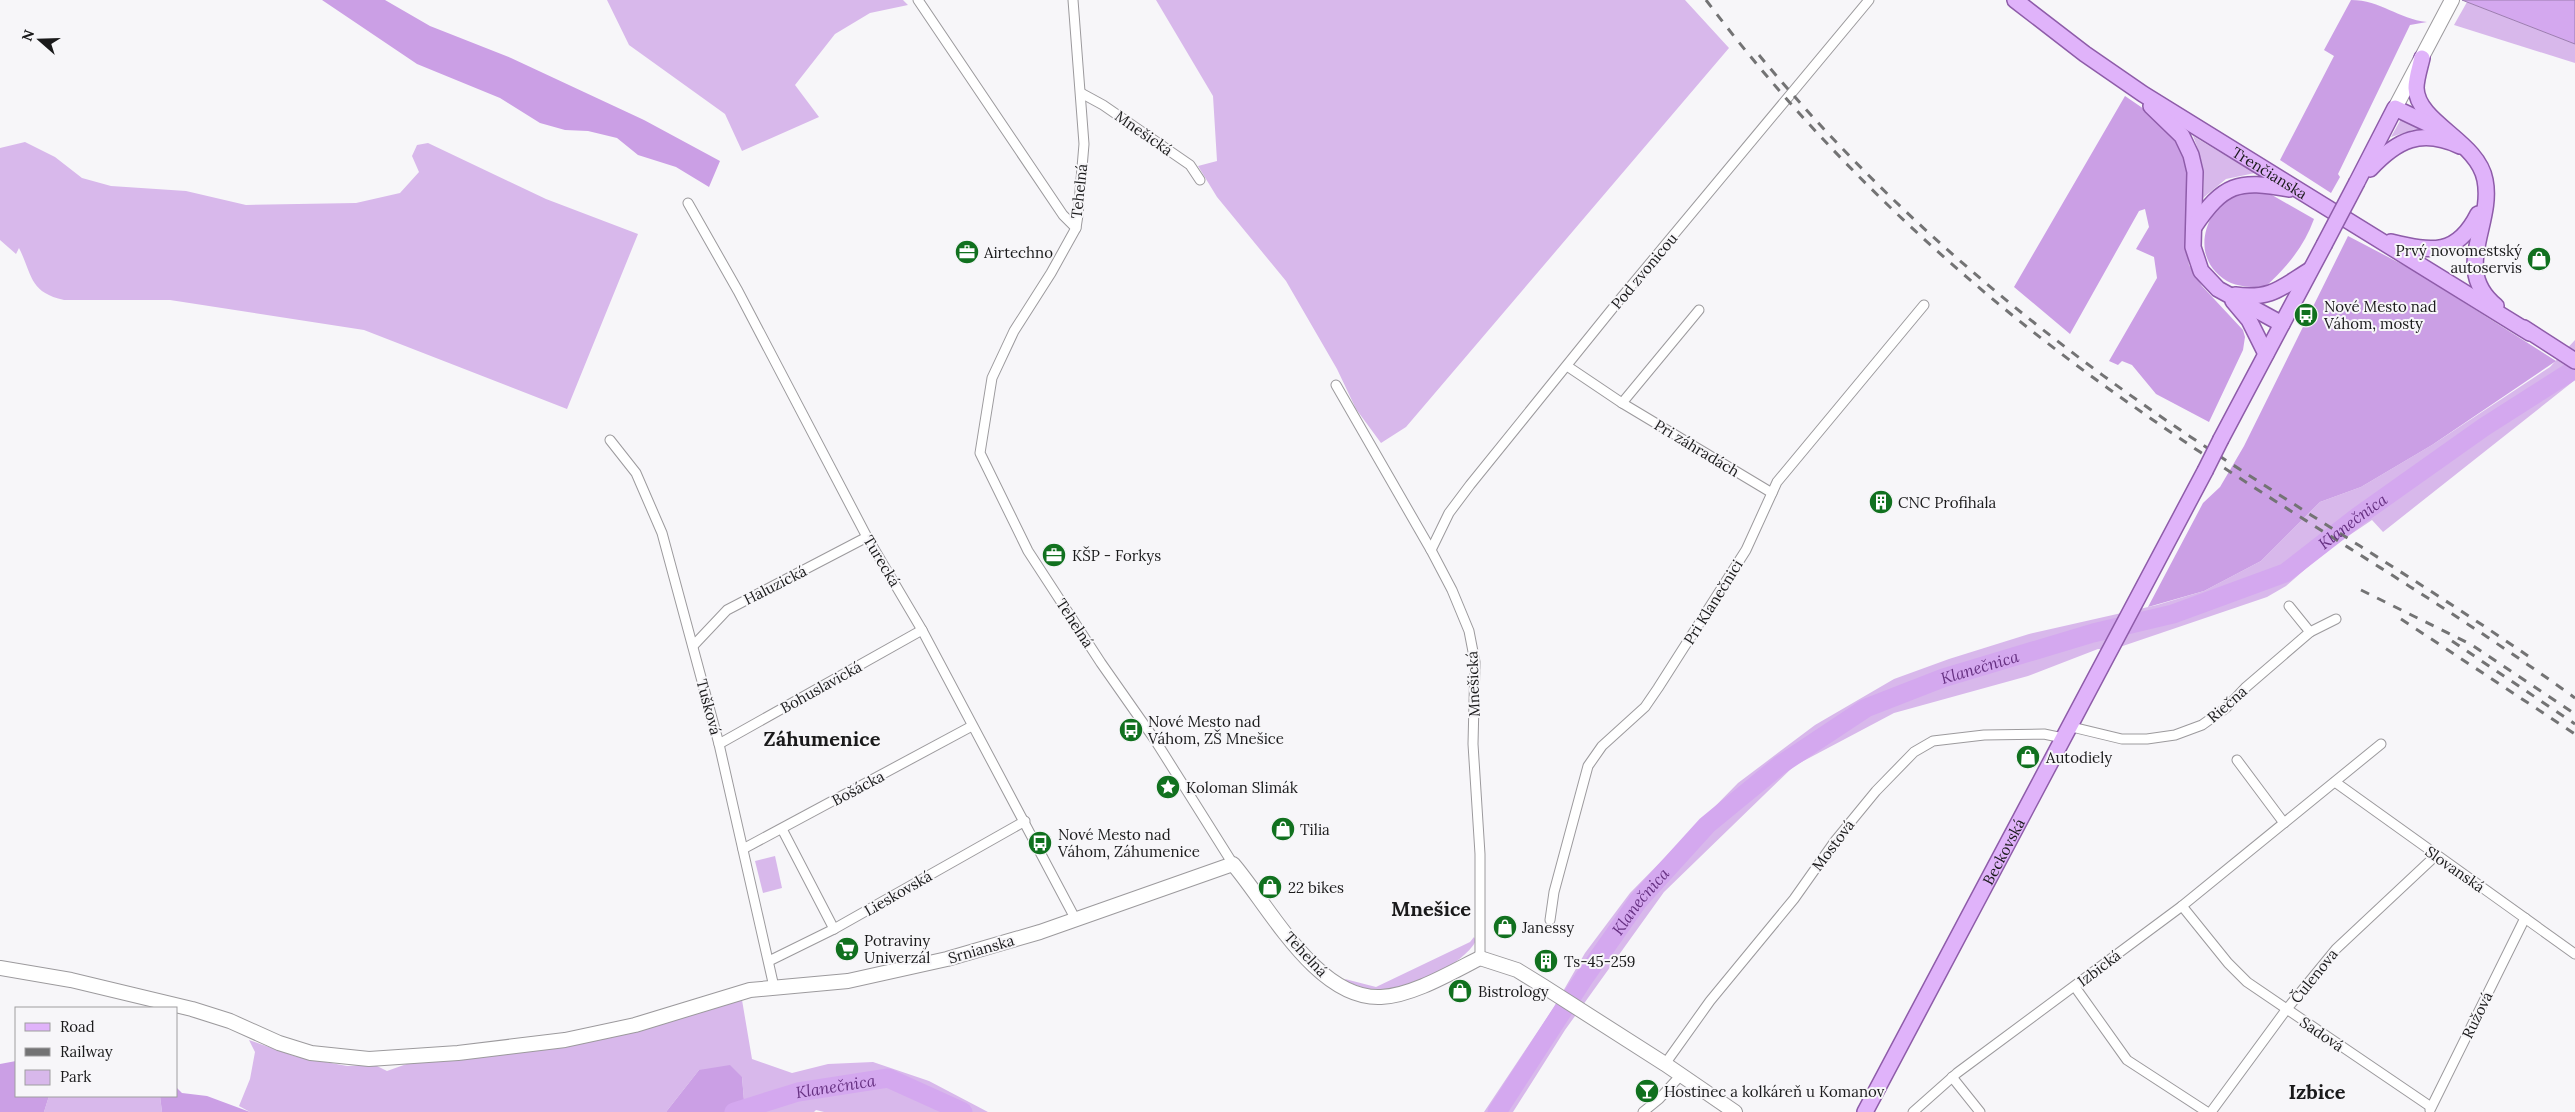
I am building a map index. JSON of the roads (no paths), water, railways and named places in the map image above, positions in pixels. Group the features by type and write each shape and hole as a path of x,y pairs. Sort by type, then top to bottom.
{"main road":[{"name":"Trenčianska","path":"2015,0 2085,54 2143,94 2530,333"},
{"path":"2422,58 2416,88 2420,101 2425,110 2468,149 2485,180 2485,201 2475,263 2479,284 2489,299 2530,333 2573,360"},
{"path":"2143,94 2154,110 2182,136 2188,146 2195,172 2193,246 2197,262 2211,283 2282,324"},
{"path":"2358,182 2395,108 2452,135"},
{"path":"2358,182 2386,152 2410,139 2450,141 2468,149"},
{"name":"Beckovská","path":"1865,1112 2114,639 2358,182"},
{"path":"2194,227 2216,197 2237,187 2267,184 2300,191"},
{"path":"2378,239 2427,249 2455,244 2472,227 2485,201"},
{"path":"2226,293 2265,296 2275,293 2311,270"},
{"path":"2226,293 2249,320 2266,354"}],"street":[{"path":"918,0 1063,215 1076,228"},
{"name":"Tehelná","path":"1073,0 1084,144 1076,228 1051,274 1014,331 992,378 980,453 1028,550 1101,664 1154,740 1232,864 1297,946 1328,979 1355,993 1381,997 1421,987 1480,958"},
{"name":"Pod zvonicou","path":"1431,550 1449,512 1869,0"},
{"path":"2395,108 2452,0"},
{"name":"Mnešická","path":"1081,93 1103,105 1190,165 1200,180"},
{"name":"Turecká","path":"688,203 738,291 867,537 922,630 972,726 1025,820 1076,920"},
{"name":"Pri Klanečnici","path":"1550,920 1554,892 1588,766 1596,753 1637,716 1653,695 1746,550 1777,482 1924,305"},
{"path":"1622,403 1699,310"},
{"name":"Pri záhradách","path":"1567,366 1622,403 1772,493"},
{"name":"Mnešická","path":"1336,385 1431,550 1452,590 1469,631 1475,662 1473,744 1480,854 1480,958"},
{"name":"Tušková","path":"610,440 636,473 662,533 719,744 774,987"},
{"name":"Haluzická","path":"693,646 727,610 867,537"},
{"path":"2289,606 2310,632"},
{"name":"Riečna","path":"2066,732 2122,739 2147,739 2175,735 2202,725 2226,708 2245,688 2310,632 2336,620"},
{"name":"Bohuslavická","path":"719,744 922,630"},
{"name":"Bošácka","path":"744,849 972,726"},
{"name":"Mostová","path":"1665,1064 1710,1001 1794,899 1834,841 1876,791 1914,752 1933,741 1984,735 2066,732"},
{"name":"Izbická","path":"1913,1112 1952,1077 2182,906 2381,744"},
{"path":"2237,760 2284,823"},
{"name":"Slovanská","path":"2335,782 2575,954"},
{"name":"Lieskovská","path":"769,962 834,929 1025,820"},
{"path":"782,829 834,929"},
{"name":"Čulenova","path":"2209,1112 2286,1010 2336,949 2431,860 2434,854"},
{"name":"Srnianska","path":"0,968 71,980 192,1009 230,1022 293,1048 339,1057 390,1058 565,1040 635,1025 737,993 774,987 848,981 900,971 1004,943 1076,920 1232,864"},
{"name":"Sadová","path":"2182,906 2228,963 2247,982 2430,1110"},
{"name":"Ružová","path":"2430,1110 2525,918"},
{"path":"1480,958 1517,970 1665,1064 1735,1112"},
{"path":"2075,987 2126,1060 2209,1112"},
{"path":"1643,1112 1659,1099 1681,1075"},
{"path":"1952,1077 1980,1112"}],"waterway":[{"name":"Klanečnica","path":"1497,1112 1584,978 1638,901 1707,825 1780,765 1866,708 1943,678 2093,633 2173,614 2285,573 2357,517 2484,427 2575,369"},
{"name":"Klanečnica","path":"734,1112 798,1092 888,1078 963,1112"}],"railway":[{"path":"1706,0 1800,114 1851,168 1903,220 1958,270 2015,317 2073,363 2187,444 2466,623 2575,698"},
{"path":"1759,55 1797,100 1878,185 1964,264 2054,339 2206,447 2528,656"},
{"path":"2361,590 2472,645 2575,714"},
{"path":"2401,619 2575,734"},
{"path":"2452,641 2575,724"}],"place":[{"name":"Airtechno","path":"967,252"},
{"name":"Prvý novomestský autoservis","path":"2539,259"},
{"name":"Nové Mesto nad Váhom, mosty","path":"2306,315"},
{"name":"CNC Profihala","path":"1881,502"},
{"name":"KŠP - Forkys","path":"1054,555"},
{"name":"Nové Mesto nad Váhom, ZŠ Mnešice","path":"1131,730"},
{"name":"Autodiely","path":"2028,757"},
{"name":"Koloman Slimák","path":"1168,787"},
{"name":"Tilia","path":"1283,829"},
{"name":"Nové Mesto nad Váhom, Záhumenice","path":"1040,843"},
{"name":"22 bikes","path":"1270,887"},
{"name":"Janessy","path":"1505,927"},
{"name":"Potraviny Univerzál","path":"847,949"},
{"name":"Ts-45-259","path":"1546,961"},
{"name":"Bistrology","path":"1460,991"},
{"name":"Hostinec a kolkáreň u Komanov","path":"1647,1091"}],"district":[{"name":"Záhumenice","path":"822,738"},
{"name":"Mnešice","path":"1431,908"},
{"name":"Izbice","path":"2317,1091"}]}
